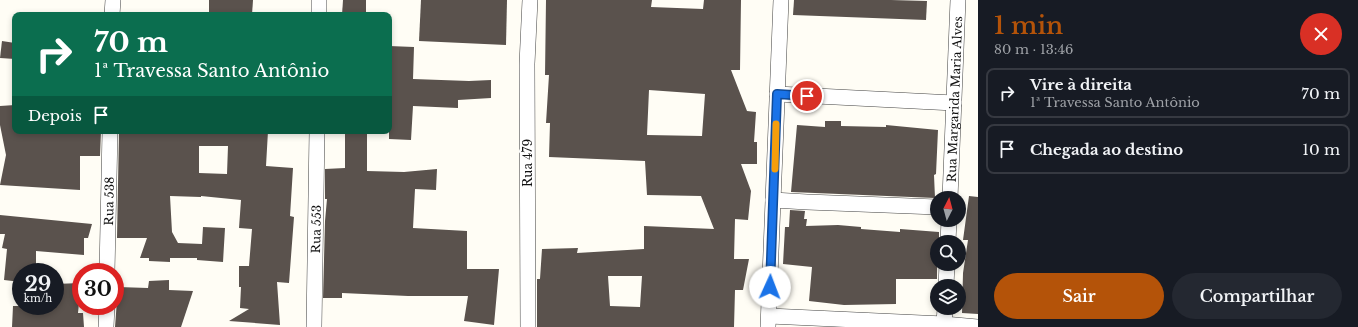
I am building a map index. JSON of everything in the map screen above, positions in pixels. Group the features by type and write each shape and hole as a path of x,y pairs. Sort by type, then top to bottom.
{"street":[{"path":"112,0 112,12"},
{"path":"319,0 319,12"},
{"name":"Rua 479","path":"528,327 527,64 530,0"},
{"path":"782,0 768,322 944,324 978,326"},
{"name":"Rua Margarida Maria Alves","path":"950,191 958,0"},
{"path":"777,94 954,103"},
{"name":"Rua 538","path":"107,263 110,134"},
{"name":"Rua 553","path":"314,327 317,134"},
{"path":"773,200 930,207"},
{"path":"106,315 106,327"},
{"path":"944,315 944,324"}],"building":[{"path":"209,0 253,0 252,12 209,12"},
{"path":"343,0 366,0 366,12 342,12"},
{"path":"421,0 507,0 506,45 419,41"},
{"path":"546,0 652,0 651,7 703,9 704,0 741,0 740,70 731,70 747,111 756,112 754,142 757,142 757,164 741,164 751,191 748,220 735,219 734,259 749,259 743,290 735,290 734,327 537,327 537,279 540,279 542,249 578,248 577,253 644,249 644,226 714,229 701,196 647,195 645,161 549,157 550,123 546,123 549,75 545,75","holes":["649,90 705,94 702,136 647,135","608,276 642,276 640,307 610,306"]},
{"path":"794,0 927,1 926,20 793,15"},
{"path":"2,41 12,43 12,59 0,58"},
{"path":"392,46 414,47 413,79 469,81 491,80 491,98 458,100 458,108 413,106 411,140 389,139 389,134 392,134"},
{"path":"12,105 12,134 101,134 100,156 80,156 80,190 0,185 6,155 0,125 0,106"},
{"path":"825,121 841,121 841,126 886,127 886,125 938,130 936,174 934,175 935,191 930,191 930,198 791,192 797,125 825,127"},
{"path":"119,134 268,134 266,166 293,168 290,216 294,217 289,283 277,282 280,325 229,321 249,309 240,308 241,287 239,287 239,266 249,266 252,229 239,228 241,200 201,196 170,196 172,232 178,243 202,244 203,227 225,228 223,262 197,260 197,258 170,258 170,262 149,261 149,258 140,258 147,238 117,238","holes":["199,146 228,146 227,174 199,173"]},
{"path":"345,134 367,134 367,171 404,172 437,169 436,190 415,189 413,228 467,231 467,269 499,269 494,325 464,321 468,296 408,296 342,293 342,298 323,298 327,199 325,199 325,169 345,168"},
{"path":"969,196 978,197 978,314 966,313 966,279 963,279 963,271 966,271 968,240 966,240 966,235 964,235 966,227"},
{"path":"790,210 805,211 804,219 807,219 806,226 838,225 861,227 861,229 900,232 900,229 939,232 939,235 930,235 930,271 937,271 937,279 896,279 896,304 844,305 809,301 812,267 783,264 785,227 789,227"},
{"path":"0,215 92,224 88,238 84,238 84,255 36,251 36,263 12,263 12,281 4,280 7,249 2,248 5,234 0,234"},
{"path":"169,280 169,290 193,291 181,327 115,327 116,315 124,315 124,287 148,288 149,281"},
{"path":"72,283 72,315 83,315 84,327 12,327 13,315 64,315 64,284"}],"slow traffic":[{"path":"775,169 776,124"}],"route":[{"path":"770,287 777,94 807,96"}]}
